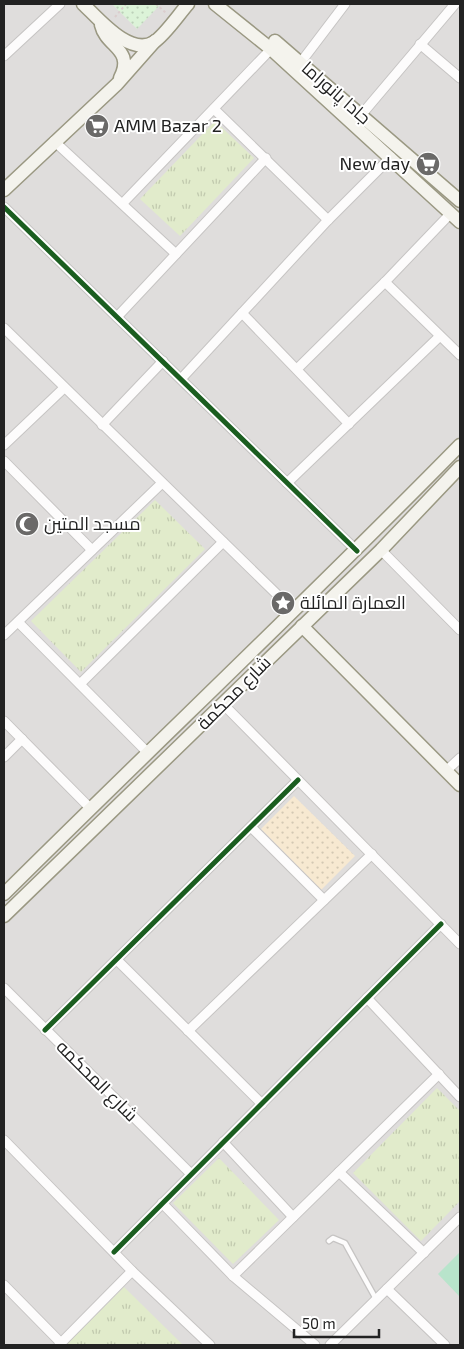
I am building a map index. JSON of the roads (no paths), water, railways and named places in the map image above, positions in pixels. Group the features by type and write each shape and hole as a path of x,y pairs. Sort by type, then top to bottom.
{"main road":[{"path":"83,4 132,45 140,46 155,41"},
{"path":"4,190 54,141 117,84 188,4"},
{"path":"215,4 271,49 456,217"},
{"name":"جادا پانوراما","path":"225,4 300,62 460,201"},
{"path":"104,23 104,32 118,48 124,59 124,71 117,84"},
{"name":"شارع محكمة","path":"5,892 293,610 356,551 460,445"},
{"name":"شارع محكمة","path":"4,916 381,550 460,467"},
{"path":"302,626 460,785"},
{"path":"28,870 41,881"},
{"path":"5,892 15,896 18,902"}],"street":[{"path":"4,56 60,4"},
{"path":"300,62 345,4"},
{"path":"362,114 455,4"},
{"path":"420,44 460,78"},
{"path":"123,203 271,49"},
{"path":"214,109 328,220"},
{"path":"54,141 176,254"},
{"path":"181,379 328,220 391,157"},
{"path":"117,317 266,158"},
{"path":"4,207 356,551"},
{"path":"297,369 385,282 456,217"},
{"path":"385,282 460,355"},
{"path":"242,313 349,424"},
{"path":"4,328 293,610"},
{"path":"287,483 440,336"},
{"path":"102,425 162,361"},
{"path":"4,445 64,388"},
{"path":"4,461 92,550"},
{"path":"4,635 162,483"},
{"path":"80,684 223,542"},
{"path":"381,550 460,630"},
{"path":"453,622 460,616"},
{"path":"18,622 148,753"},
{"path":"223,704 460,944"},
{"path":"4,721 91,809"},
{"path":"4,757 22,739"},
{"path":"446,771 460,758"},
{"path":"45,1030 298,780"},
{"path":"251,828 324,900"},
{"path":"188,1031 372,854"},
{"path":"114,1252 441,924"},
{"path":"116,960 262,1104"},
{"name":"شارع المحكمه","path":"4,988 191,1174"},
{"path":"367,998 460,1098"},
{"path":"233,1276 439,1074"},
{"path":"4,1140 132,1271 210,1345"},
{"path":"223,1142 294,1217"},
{"path":"339,1172 424,1253"},
{"path":"162,1203 233,1276 315,1345"},
{"path":"335,1343 376,1299 460,1217"},
{"path":"5,1289 60,1344 132,1271"},
{"path":"387,1289 444,1345"}],"lane":[{"path":"329,1241 333,1238 345,1243 376,1299"}],"place":[{"name":"AMM Bazar 2","path":"97,126"},
{"name":"New day","path":"428,164"},
{"name":"مسجد المتين","path":"27,524"},
{"name":"العمارة المائلة","path":"283,603"}]}
